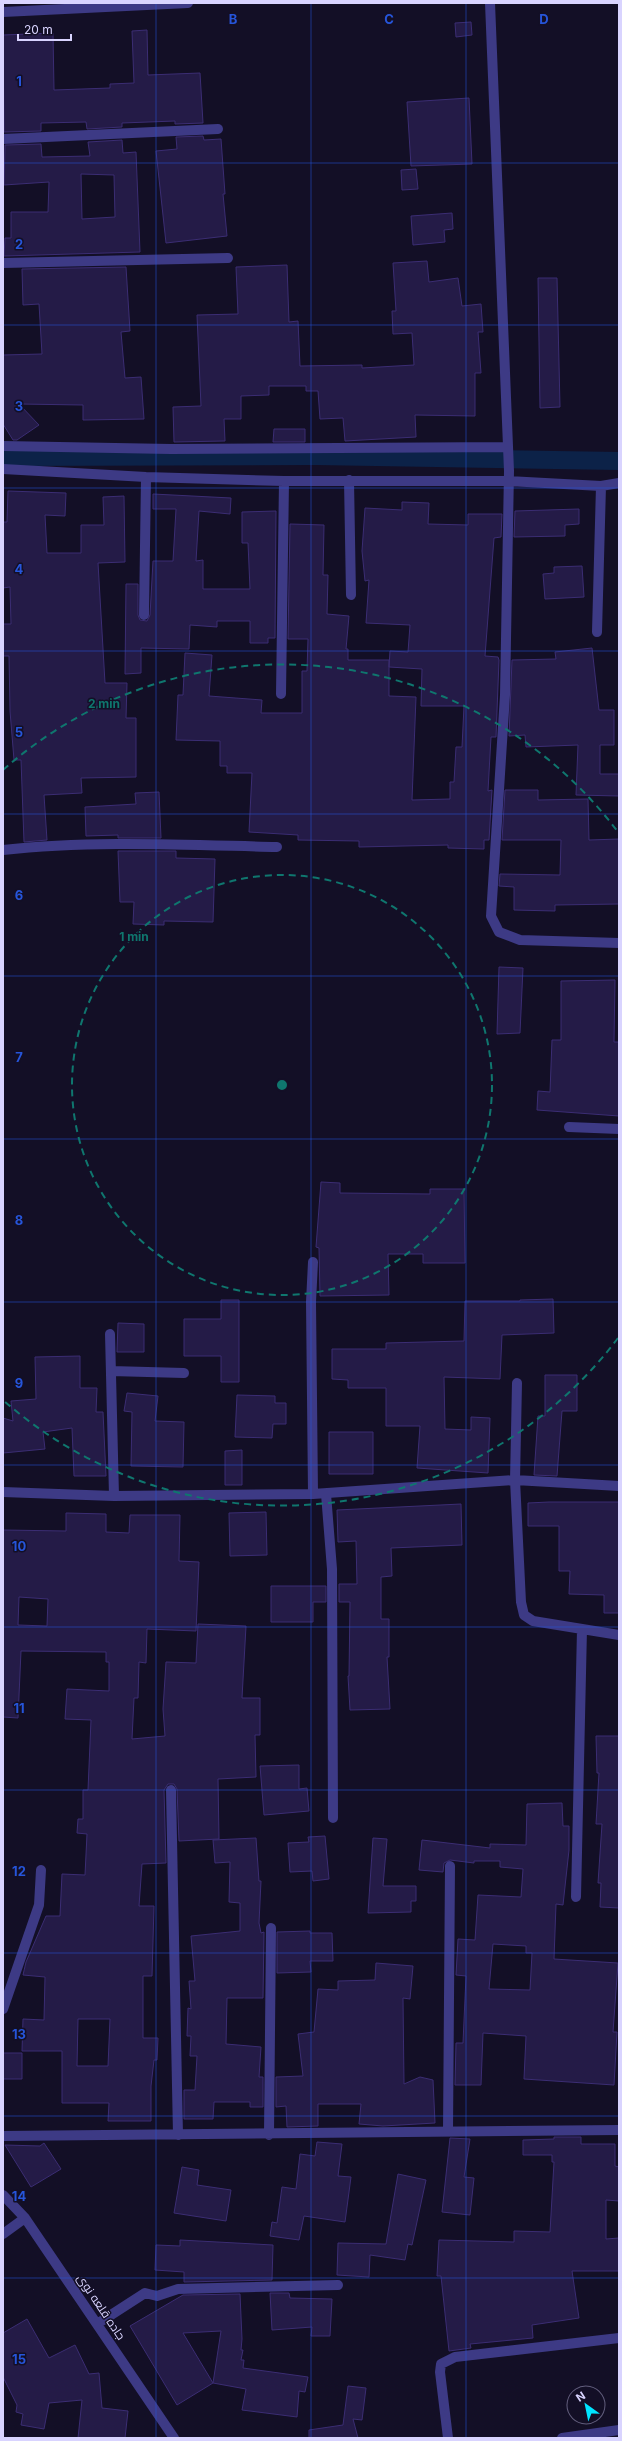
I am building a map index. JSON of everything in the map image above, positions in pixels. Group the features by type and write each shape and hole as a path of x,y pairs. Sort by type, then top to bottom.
{"street":[{"path":"3,12 188,3"},
{"path":"490,3 508,476 505,695 491,916 499,932 520,940 619,943"},
{"path":"3,139 218,129"},
{"path":"3,263 228,258"},
{"path":"3,446 171,449 507,447"},
{"path":"3,469 146,478 284,481 508,476 601,486 619,483"},
{"path":"144,615 146,478"},
{"path":"349,480 351,595"},
{"path":"281,694 284,481"},
{"path":"597,632 601,486"},
{"path":"3,850 144,845 276,847"},
{"path":"570,1127 619,1129"},
{"path":"313,1262 311,1310 313,1494"},
{"path":"110,1334 114,1496"},
{"path":"112,1371 184,1373"},
{"path":"517,1383 515,1480 521,1602 524,1615 534,1621 619,1635"},
{"path":"3,1492 114,1496 326,1494 515,1480 619,1486"},
{"path":"326,1494 332,1569 333,1818"},
{"path":"576,1897 582,1630"},
{"path":"171,1790 178,2135"},
{"path":"448,2131 450,1866"},
{"path":"3,2009 39,1905 41,1870"},
{"path":"269,2135 271,1928"},
{"path":"3,2136 269,2135 448,2131 619,2130"},
{"name":"جاده قلعه نوی","path":"3,2195 26,2218 174,2438"},
{"path":"3,2234 26,2218"},
{"path":"97,2324 145,2293 157,2296 178,2289 338,2285"},
{"path":"448,2438 440,2372 441,2364 447,2360 455,2357 619,2338"},
{"path":"562,2438 619,2430"}],"building":[{"path":"471,22 472,35 456,37 455,23"},
{"path":"147,30 148,75 200,73 203,123 175,124 175,121 122,123 122,127 87,129 86,122 41,123 41,131 4,132 3,35 53,33 54,90 110,88 110,84 134,83 132,31"},
{"path":"469,98 472,164 411,166 407,102"},
{"path":"203,136 204,140 221,139 225,194 223,194 227,236 166,243 156,151 177,149 176,137"},
{"path":"122,140 123,153 136,152 140,252 4,256 5,238 11,238 11,212 48,212 49,182 4,185 5,145 41,144 42,157 90,156 88,142","holes":["81,174 114,175 115,217 82,219"]},
{"path":"416,169 418,189 402,190 401,170"},
{"path":"452,213 453,229 444,230 445,242 413,245 411,216"},
{"path":"427,261 429,282 458,278 462,306 481,304 483,332 478,332 481,373 475,373 475,416 415,415 416,437 345,441 343,418 320,419 318,391 306,391 306,386 269,386 269,395 241,396 241,419 224,419 225,441 174,442 173,407 201,406 197,315 238,314 236,267 287,265 289,322 298,321 300,366 362,365 362,368 414,365 412,333 393,334 392,311 396,311 393,263"},
{"path":"126,267 130,331 121,332 125,378 141,377 144,419 83,420 83,405 19,404 39,425 17,440 13,440 3,424 3,355 42,354 39,304 23,305 22,269"},
{"path":"538,278 557,278 560,407 540,408"},
{"path":"274,429 305,429 305,442 273,442"},
{"path":"8,491 66,493 65,516 45,515 47,553 81,553 81,525 104,525 103,497 124,496 125,562 98,563 105,683 127,683 126,718 136,718 136,777 81,778 82,793 44,795 47,840 24,842 21,760 14,760 10,711 9,656 3,656 3,624 11,624 10,587 3,588 3,522 7,522"},
{"path":"153,494 231,498 230,514 199,511 196,561 203,560 203,589 250,589 248,543 242,543 242,512 276,511 275,638 268,638 268,643 250,643 250,621 217,621 217,627 190,625 189,649 141,648 141,673 125,674 126,584 138,584 138,615 140,620 147,621 150,615 153,561 173,561 176,509 153,509"},
{"path":"402,502 429,503 428,524 468,525 468,514 502,514 501,537 494,538 485,656 498,657 499,660 496,737 491,737 488,791 492,790 489,840 484,840 484,849 448,848 448,845 359,847 359,841 298,840 298,835 249,832 252,773 227,773 227,766 220,766 220,741 176,740 178,695 183,695 185,653 212,655 209,696 262,700 261,713 302,713 302,671 307,671 308,639 288,639 290,524 324,525 323,575 328,575 327,614 349,616 346,649 348,649 348,660 389,660 389,667 390,651 408,652 410,625 366,623 369,580 365,581 362,551 365,508 402,510","holes":["389,667 422,669 421,706 464,706 462,747 456,747 454,782 450,782 450,799 412,800 416,697 389,696"]},
{"path":"579,509 579,524 565,525 565,536 514,537 515,511"},
{"path":"582,566 584,597 545,599 543,574 554,573 554,567"},
{"path":"592,648 599,710 614,710 614,745 600,745 600,774 619,774 619,796 576,795 578,745 526,747 525,735 509,736 512,660 556,659 555,652"},
{"path":"505,790 538,790 538,800 588,799 589,840 619,839 619,904 555,905 555,911 514,910 514,887 499,886 500,874 560,875 561,840 502,840"},
{"path":"159,792 161,838 118,838 118,835 86,836 85,807 136,804 135,793"},
{"path":"118,851 176,851 176,858 215,859 213,922 164,921 164,925 133,924 134,902 120,902"},
{"path":"499,967 523,968 520,1033 497,1034"},
{"path":"615,980 614,1042 619,1042 619,1116 537,1110 538,1091 550,1092 552,1040 561,1040 561,981"},
{"path":"321,1182 340,1183 340,1193 430,1194 430,1189 464,1189 465,1263 423,1263 423,1254 388,1254 389,1295 320,1296 319,1248 316,1247"},
{"path":"553,1299 554,1333 502,1335 500,1379 444,1377 445,1429 471,1430 471,1417 490,1418 488,1473 417,1468 420,1426 386,1426 386,1388 348,1388 348,1380 332,1379 332,1349 386,1349 386,1343 464,1341 465,1301 520,1301"},
{"path":"221,1300 239,1300 239,1382 221,1382 221,1356 184,1356 184,1319 221,1319"},
{"path":"118,1323 144,1324 144,1352 117,1352"},
{"path":"80,1356 80,1388 97,1388 96,1412 103,1412 106,1476 74,1476 72,1428 43,1432 45,1449 3,1453 3,1418 13,1421 11,1401 36,1399 35,1357"},
{"path":"545,1375 577,1375 577,1411 562,1411 557,1476 534,1475 538,1416 545,1416"},
{"path":"127,1393 158,1396 155,1421 184,1422 183,1467 131,1466 132,1412 124,1411"},
{"path":"237,1395 275,1396 275,1403 286,1403 286,1424 273,1424 272,1438 235,1437"},
{"path":"329,1432 373,1432 373,1474 329,1474"},
{"path":"242,1450 242,1485 225,1485 225,1451"},
{"path":"619,1502 619,1613 604,1613 604,1595 569,1594 570,1571 559,1571 559,1526 528,1526 528,1503"},
{"path":"461,1504 462,1545 391,1548 392,1576 381,1577 381,1619 389,1619 389,1657 387,1657 390,1709 350,1710 348,1676 350,1602 339,1602 339,1584 357,1584 356,1541 338,1542 337,1510"},
{"path":"266,1512 267,1555 230,1556 229,1513"},
{"path":"66,1513 106,1514 106,1532 129,1533 130,1515 180,1515 179,1561 199,1562 196,1631 147,1629 146,1663 139,1662 138,1698 134,1698 132,1739 165,1736 163,1709 166,1662 196,1663 198,1624 246,1626 242,1698 260,1698 260,1735 255,1735 256,1777 218,1779 219,1839 179,1841 177,1789 174,1784 168,1784 164,1790 166,1863 142,1864 139,1906 154,1906 152,1976 143,1976 143,2038 158,2038 157,2060 154,2060 151,2086 151,2121 108,2121 109,2103 62,2103 62,2051 22,2051 23,2019 44,2020 45,1977 23,1975 26,1962 46,1916 60,1916 62,1874 85,1875 87,1834 77,1833 78,1819 83,1819 83,1790 88,1790 91,1720 65,1719 67,1689 109,1691 109,1662 106,1662 106,1652 21,1651 18,1718 3,1717 3,1530 66,1531","holes":["19,1597 48,1599 47,1626 18,1625","78,2019 110,2019 108,2066 77,2066"]},
{"path":"271,1586 326,1586 326,1602 313,1602 313,1622 271,1622"},
{"path":"596,1736 619,1736 619,1908 600,1907 601,1883 598,1883 602,1824 596,1824 599,1773 597,1773"},
{"path":"299,1765 299,1789 307,1788 309,1811 264,1815 260,1766"},
{"path":"562,1803 563,1826 569,1826 569,1850 563,1905 556,1904 554,1959 618,1963 613,2032 617,2032 614,2085 524,2079 526,2036 483,2033 481,2085 455,2085 456,2043 463,2043 466,1976 456,1975 458,1939 475,1940 478,1895 521,1897 523,1869 500,1867 500,1861 474,1861 474,1863 450,1860 444,1863 443,1872 419,1870 422,1840 490,1848 490,1844 526,1845 527,1804","holes":["493,1944 526,1946 526,1953 532,1953 530,1990 489,1989"]},
{"path":"325,1836 329,1879 313,1881 312,1871 290,1872 288,1843 309,1842 308,1837"},
{"path":"256,1838 259,1881 261,1881 259,1923 261,1933 264,1932 263,1998 227,1998 226,2044 261,2047 259,2077 263,2077 263,2107 250,2107 250,2102 214,2102 213,2119 184,2119 184,2090 195,2090 197,2056 190,2056 191,2036 187,2036 188,2008 191,2009 189,1981 195,1981 191,1936 240,1931 240,1903 229,1902 230,1862 215,1863 213,1840"},
{"path":"373,1838 387,1839 383,1886 416,1886 416,1901 411,1901 411,1912 368,1913"},
{"path":"310,1931 310,1933 332,1933 333,1961 310,1961 311,1972 277,1973 277,1932"},
{"path":"376,1963 413,1966 410,1999 403,1998 404,2084 420,2077 433,2080 435,2123 383,2126 359,2124 361,2104 318,2104 318,2126 287,2127 286,2106 276,2107 276,2077 303,2076 298,2034 314,2032 318,1989 338,1990 338,1981 375,1980"},
{"path":"3,2053 22,2053 22,2079 3,2079"},
{"path":"554,2137 581,2137 581,2144 615,2144 615,2166 619,2167 619,2201 606,2200 606,2239 619,2238 619,2271 572,2271 579,2318 532,2325 533,2338 470,2344 471,2348 449,2351 441,2276 437,2276 439,2240 514,2242 514,2231 550,2232 554,2162 552,2162 552,2155 523,2155 523,2140 554,2139"},
{"path":"450,2138 470,2139 464,2177 474,2178 470,2215 442,2212"},
{"path":"317,2142 342,2144 338,2176 351,2177 345,2222 304,2216 299,2240 270,2236 272,2222 277,2223 282,2187 296,2189 300,2154 315,2156"},
{"path":"44,2143 61,2169 31,2187 5,2145 40,2146"},
{"path":"182,2167 199,2170 197,2185 231,2190 226,2221 174,2213"},
{"path":"398,2174 426,2180 412,2245 408,2244 405,2260 370,2255 369,2277 337,2275 338,2243 386,2244"},
{"path":"180,2240 273,2245 272,2280 184,2282 184,2272 155,2270 156,2245 180,2246"},
{"path":"270,2293 289,2293 290,2298 332,2299 330,2336 311,2336 312,2327 272,2330"},
{"path":"240,2294 241,2350 243,2350 241,2360 244,2360 243,2368 308,2377 305,2392 299,2391 297,2417 242,2410 246,2389 213,2383 177,2405 130,2326 183,2295","holes":["221,2331 213,2383 183,2333"]},
{"path":"27,2319 49,2358 75,2345 89,2374 99,2373 102,2408 128,2411 125,2438 78,2438 82,2400 49,2403 44,2429 21,2425 23,2414 16,2412 17,2405 3,2377 3,2333"},
{"path":"348,2386 366,2388 362,2420 353,2419 358,2438 309,2438 309,2430 343,2425"}],"waterway":[{"path":"3,457 316,456 619,461"}]}
